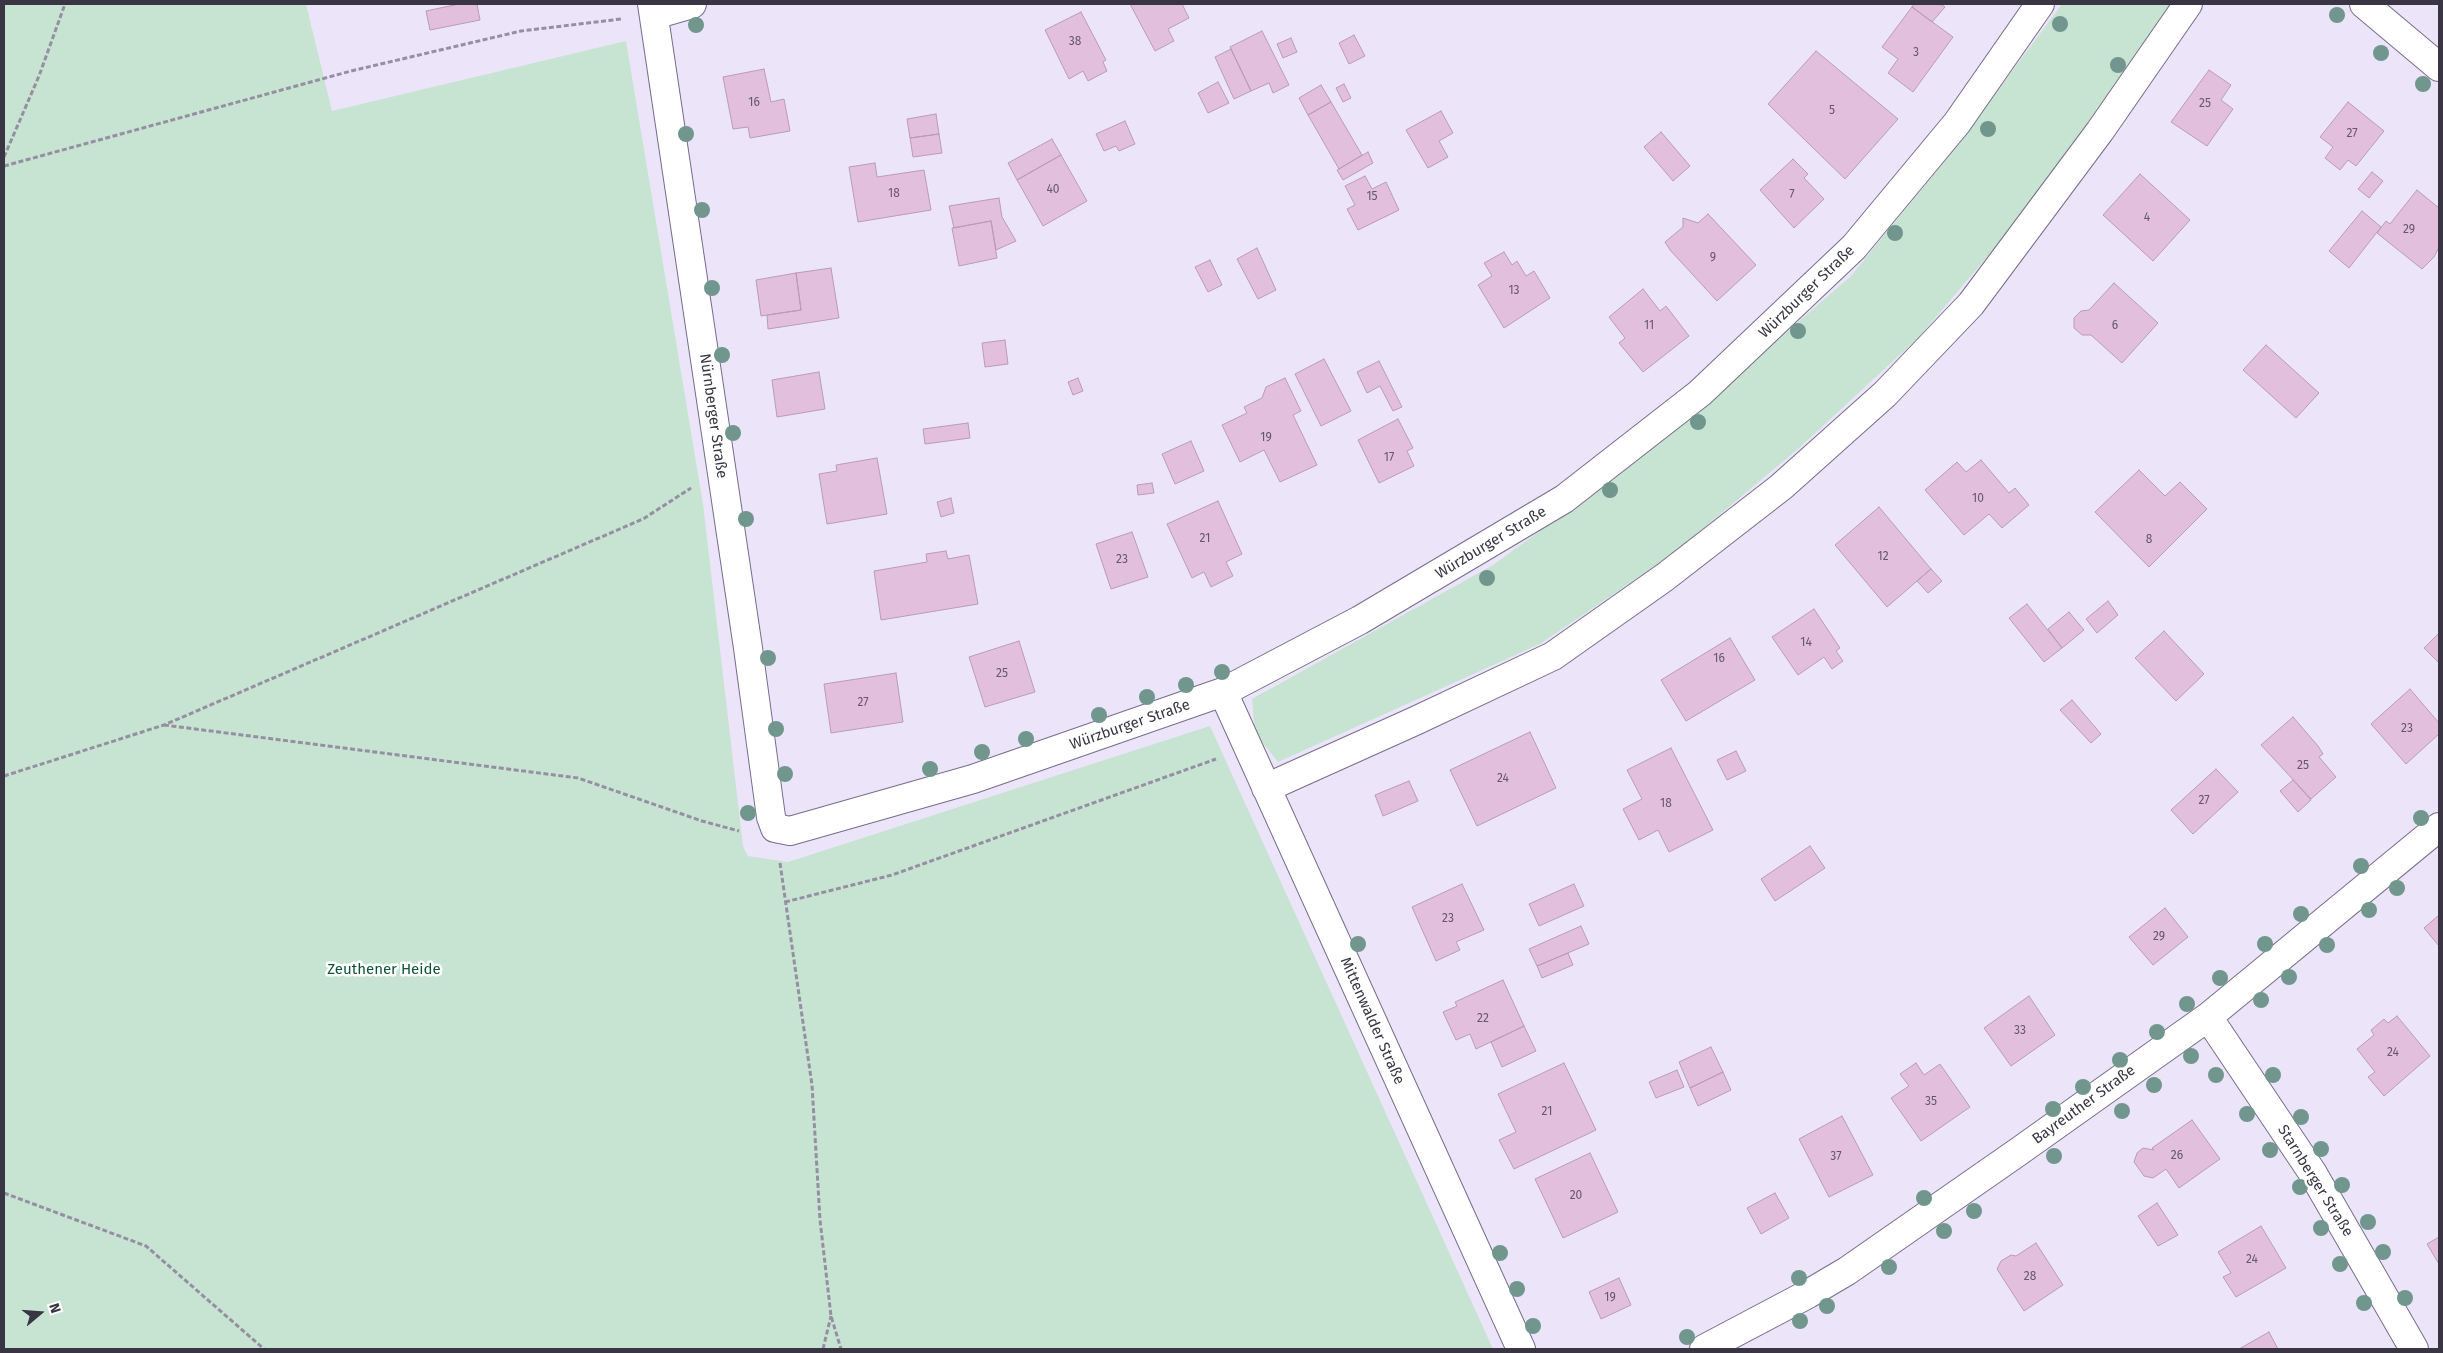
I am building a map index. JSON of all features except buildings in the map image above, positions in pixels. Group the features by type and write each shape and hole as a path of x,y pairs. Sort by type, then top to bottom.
{"street":[{"path":"653,9 692,4"},
{"name":"Würzburger Straße","path":"775,828 790,831 973,779 1223,692 1360,620 1564,499 1700,393 1854,248 1957,123 2040,4"},
{"path":"1266,788 1415,722 1553,656 1665,577 1781,487 1885,394 1971,304 2100,131 2188,4"},
{"path":"2364,4 2439,66"},
{"name":"Nürnberger Straße","path":"653,9 771,817 775,828"},
{"name":"Mittenwalder Straße","path":"1223,692 1521,1349"},
{"name":"Bayreuther Straße","path":"1704,1349 1808,1294 1847,1271 2208,1017 2439,826"},
{"name":"Starnberger Straße","path":"2208,1017 2312,1172 2414,1349"}],"path":[{"path":"4,157 40,76 64,4"},
{"path":"4,166 351,71 521,31 653,9"},
{"path":"4,776 164,726 643,519 720,469"},
{"path":"164,726 578,778 702,821 746,833 775,828 812,1085 820,1220 831,1316 841,1349"},
{"path":"785,902 892,874 1248,747"},
{"path":"4,1193 146,1246 264,1349"},
{"path":"823,1349 831,1316"}],"green space":[{"name":"Zeuthener Heide","path":"4,4 306,4 332,111 626,41 703,504 743,846 748,856 788,862 1210,726 1493,1349 4,1349"},
{"path":"2062,4 2170,4 2027,210 1918,338 1798,449 1674,553 1540,644 1278,762 1255,733 1252,699 1493,565 1636,461 1732,379 1850,277 1948,157"}]}
